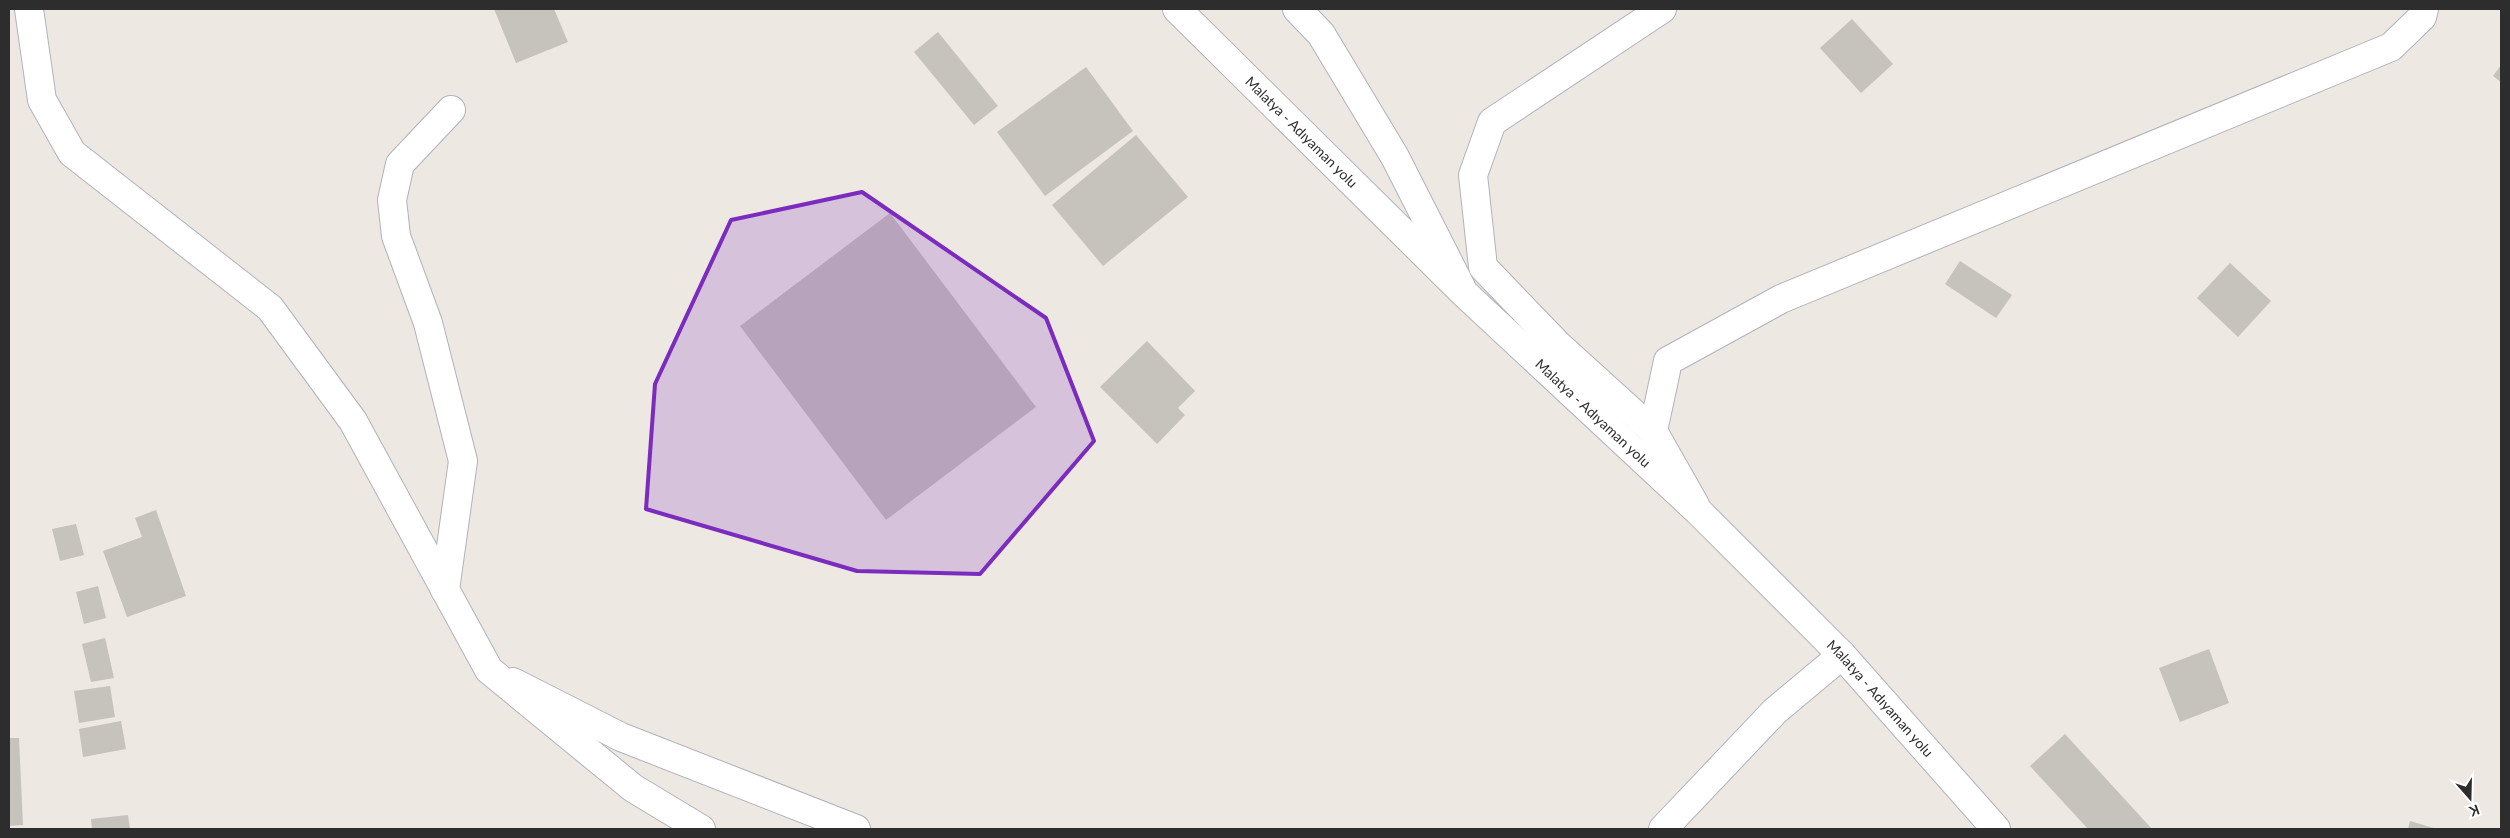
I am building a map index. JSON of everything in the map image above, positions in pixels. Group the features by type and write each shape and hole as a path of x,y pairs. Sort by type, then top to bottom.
{"street":[{"path":"29,9 42,100 72,153 270,308 352,422 489,670 634,788 701,829"},
{"name":"Malatya - Adıyaman yolu","path":"1177,9 1465,294 1698,510 1842,655 1996,829"},
{"path":"1298,9 1321,34 1395,157 1465,294"},
{"path":"1662,9 1492,122 1473,175 1483,268 1556,343 1653,431 1698,510"},
{"path":"1653,431 1668,361 1755,313 1790,295 2391,47 2422,16 2424,9"},
{"path":"445,590 463,461 428,322 396,236 392,200 400,164 451,110"},
{"path":"1663,829 1775,711 1842,655"},
{"path":"489,670 621,737 856,829"}],"highlighted area":[{"path":"862,192 1046,318 1094,441 980,574 857,571 646,509 655,384 731,220"}],"building":[{"path":"494,9 554,9 568,42 516,63"},
{"path":"1852,19 1893,64 1861,93 1820,48"},
{"path":"938,32 998,106 974,125 914,52"},
{"path":"2501,65 2501,82 2493,76"},
{"path":"1086,67 1133,131 1045,196 997,132"},
{"path":"1136,135 1188,197 1103,266 1052,205"},
{"path":"890,213 1036,407 886,520 740,326"},
{"path":"1960,261 2012,295 1996,318 1945,284"},
{"path":"2230,263 2271,301 2238,337 2197,298"},
{"path":"1147,341 1195,391 1178,408 1185,415 1157,444 1100,387"},
{"path":"156,510 186,596 127,617 103,551 142,537 135,518"},
{"path":"76,524 84,555 60,561 52,529"},
{"path":"98,586 106,618 84,624 76,592"},
{"path":"105,638 114,678 91,682 82,644"},
{"path":"2209,649 2229,703 2180,722 2159,668"},
{"path":"110,686 115,717 79,723 74,691"},
{"path":"121,721 126,749 83,757 79,729"},
{"path":"2065,734 2152,829 2088,829 2030,766"},
{"path":"9,738 19,738 23,825 9,826"},
{"path":"128,815 130,829 92,829 91,819"},
{"path":"2410,821 2437,829 2408,829"}]}
